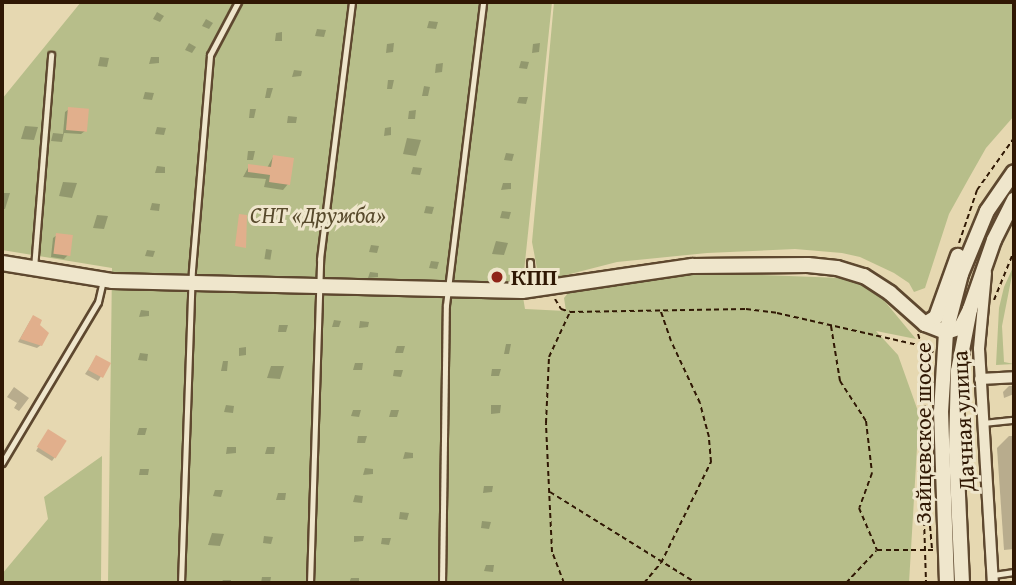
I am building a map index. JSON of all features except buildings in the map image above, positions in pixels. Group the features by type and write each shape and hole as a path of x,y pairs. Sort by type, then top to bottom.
{"street":[{"name":"Зайцевское шоссе","path":"947,583 941,412 946,332 961,274 987,211 1014,172"},
{"name":"Зайцевское шоссе","path":"962,583 956,397 970,309 988,257 1014,200"},
{"path":"920,327 936,317 958,256 987,211"},
{"name":"Дачная улица","path":"988,257 979,325 981,423 992,579"},
{"path":"2,263 103,280 191,285 531,291 692,266 826,266 854,272 874,281 920,327 946,332 961,327 970,309"},
{"path":"946,332 954,347 956,397"},
{"path":"980,379 1014,377"}],"lane":[{"path":"181,583 191,285 211,55 238,2"},
{"path":"310,583 323,240 352,2"},
{"path":"442,583 447,289 483,2"},
{"path":"34,269 51,55"},
{"path":"530,262 531,291"},
{"path":"2,463 98,302 103,280"},
{"path":"981,423 1014,420"},
{"path":"992,579 1014,572"}],"path":[{"path":"959,244 977,190 1014,138"},
{"path":"993,288 992,304 1014,251"},
{"path":"554,294 561,309 570,312 746,309 831,324 922,346"},
{"path":"644,583 661,563 711,462 709,437 701,403 671,341 660,311"},
{"path":"564,583 552,552 545,423 549,357 570,312"},
{"path":"831,324 840,381 866,421 872,473 859,509 877,550"},
{"path":"920,327 928,469 923,487 926,583"},
{"path":"549,492 696,583"},
{"path":"846,583 877,550 932,551 930,526"}],"green space":[{"name":"СНТ «Дружба»","path":"81,2 552,2 522,291 525,309 566,311 564,298 568,293 662,277 710,273 842,278 855,281 882,298 916,339 876,331 898,355 919,414 909,583 108,583 112,268 2,250 2,99"},
{"path":"554,2 1014,2 1014,116 986,148 949,214 925,288 914,292 909,283 894,273 860,257 795,249 707,253 617,262 543,281 539,279 532,242"},
{"path":"1014,265 1002,326 1004,362 1014,364 996,365 999,308 1004,287"},
{"path":"102,456 101,583 2,583 2,574 48,519 44,497"}],"place":[{"name":"КПП","path":"497,277"}]}
